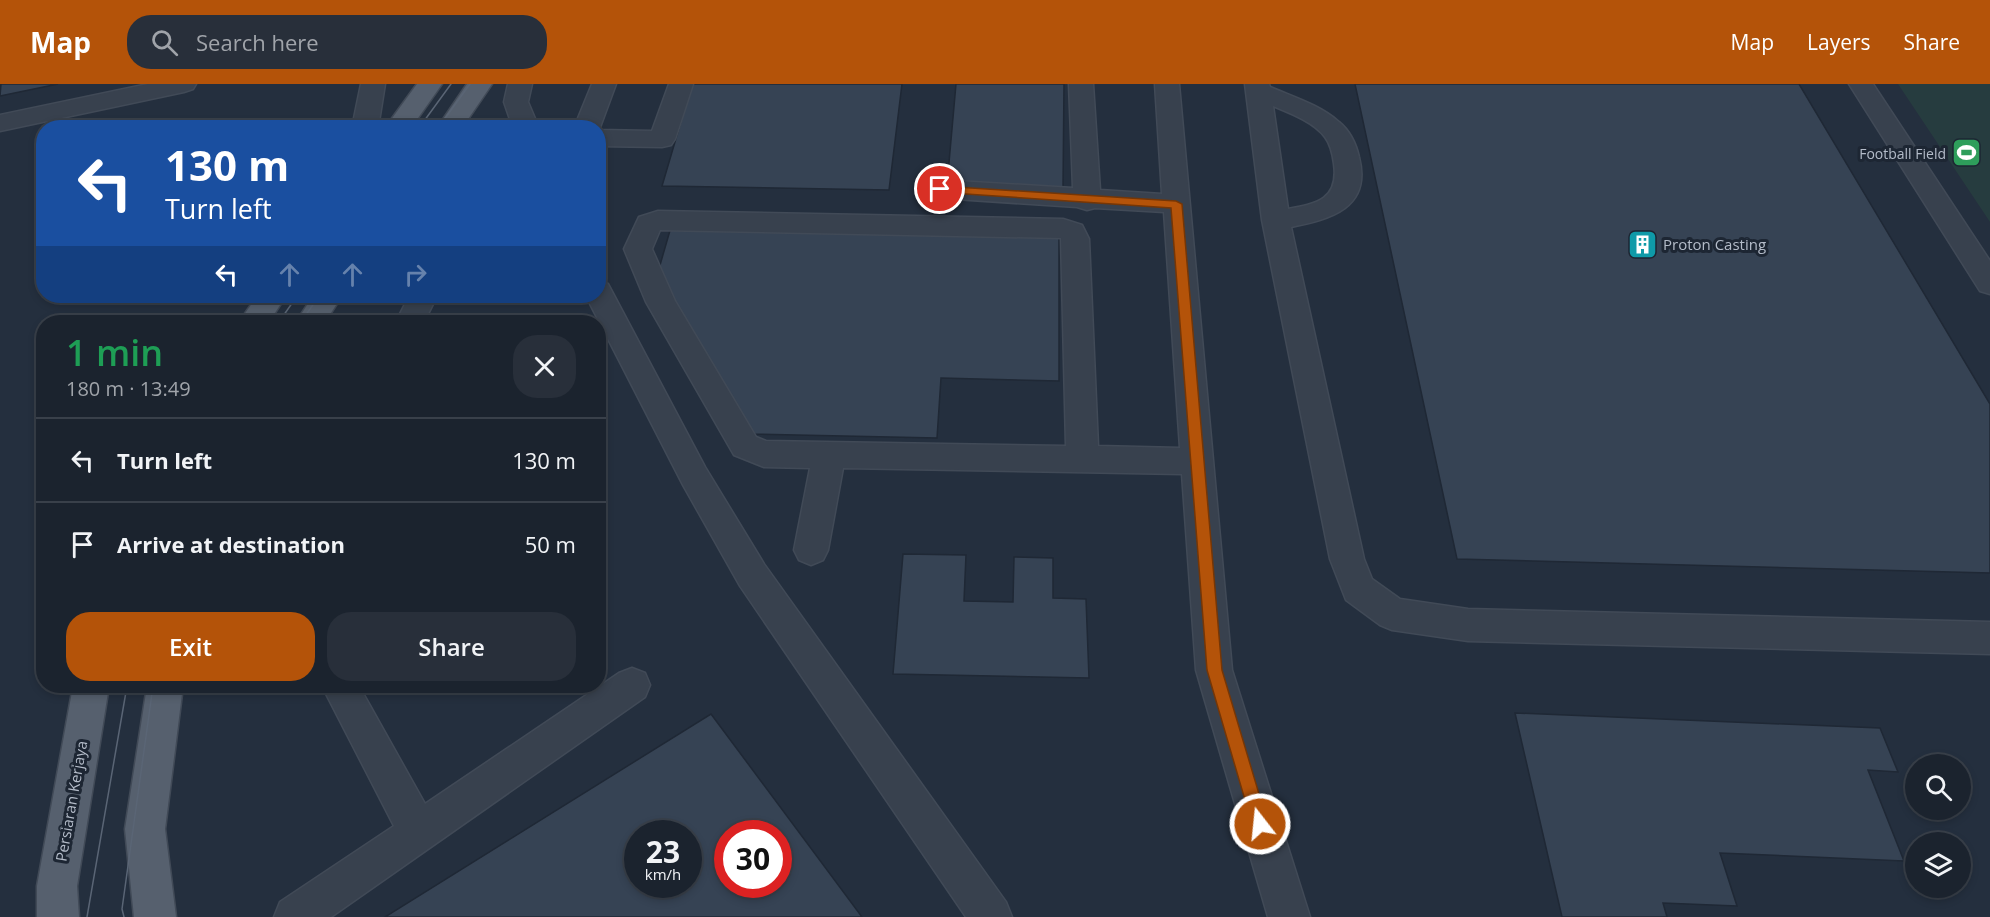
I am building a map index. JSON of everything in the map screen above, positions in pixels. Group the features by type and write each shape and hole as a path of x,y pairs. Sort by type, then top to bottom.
{"main road":[{"path":"403,120 430,84"},
{"path":"455,120 480,84"},
{"name":"Persiaran Kerjaya","path":"58,917 57,886 90,693"},
{"path":"154,917 145,829 164,693"}],"street":[{"path":"0,123 125,90 184,84"},
{"path":"366,120 373,84"},
{"path":"520,84 516,102 523,120"},
{"path":"590,120 604,84"},
{"path":"606,138 662,139 681,84"},
{"path":"1081,84 1087,201"},
{"path":"1167,84 1214,670 1289,917"},
{"path":"1861,84 1990,284"},
{"path":"1257,87 1276,220 1347,559 1358,589 1392,614 1468,625 1990,638"},
{"path":"1257,87 1333,129 1343,144 1351,176 1339,202 1321,212 1276,220"},
{"path":"940,189 1087,201 1176,204"},
{"path":"1082,460 1075,238 1072,232 1063,229 657,220 649,224 638,249 661,302 745,446 764,454 1082,460 1197,461"},
{"path":"604,303 694,476 752,575 991,917"},
{"path":"811,550 829,455"},
{"path":"295,917 632,685"},
{"path":"344,693 419,833"}],"green space":[{"name":"Football Field","path":"1898,84 1990,84 1990,222"}],"building":[{"path":"1,84 58,84 0,96"},
{"path":"692,84 902,84 889,190 662,186"},
{"path":"956,84 1064,84 1063,188 947,185"},
{"name":"Proton Casting","path":"1355,84 1799,84 1990,404 1990,573 1457,559"},
{"path":"671,227 1059,236 1059,381 941,378 937,438 748,434 658,272"},
{"path":"903,554 966,555 964,601 1013,602 1014,557 1053,558 1053,598 1086,599 1089,678 893,674"},
{"path":"1515,713 1880,728 1898,772 1868,770 1904,861 1720,853 1737,906 1663,903 1667,917 1562,917"},
{"path":"711,714 790,820 714,820 714,898 792,898 792,823 862,917 385,917"}],"tram line":[{"path":"425,120 451,84"},
{"path":"444,120 470,84"},
{"path":"284,315 292,303"},
{"path":"306,315 314,303"},
{"path":"87,917 126,693"},
{"path":"124,917 122,909 152,693"}],"place":[{"name":"Football Field","path":"1967,153"},
{"name":"Proton Casting","path":"1642,244"}],"route":[{"path":"940,189 1087,201 1176,204 1214,670 1260,824"}]}
